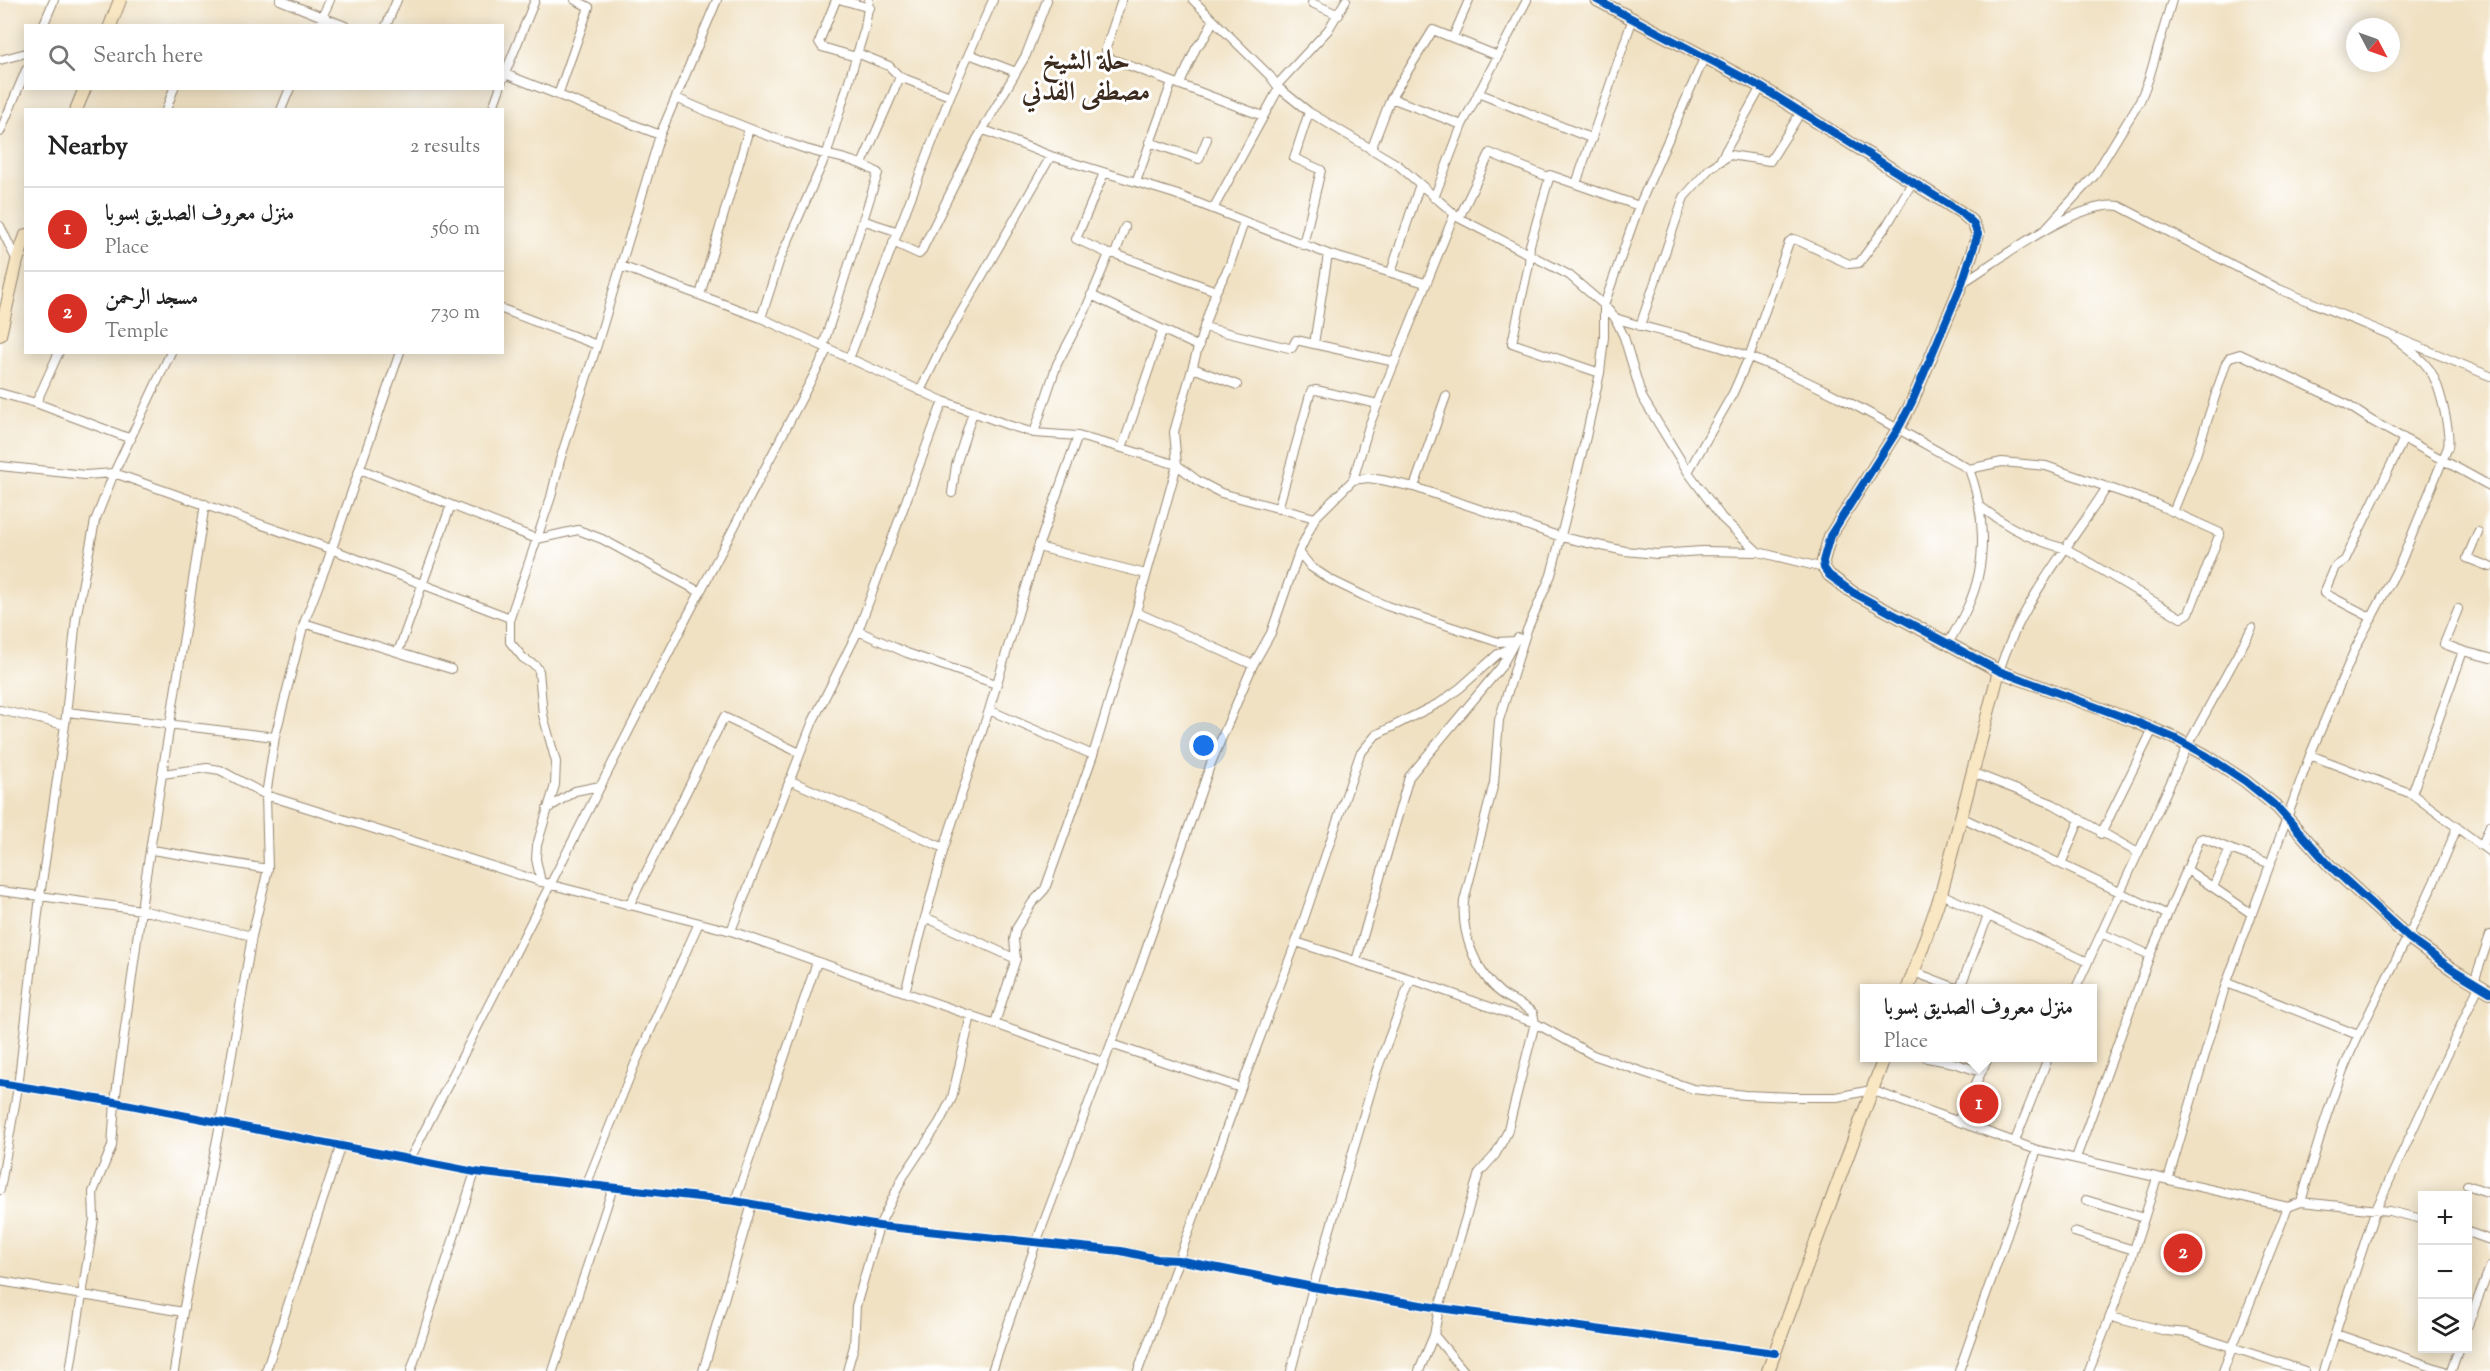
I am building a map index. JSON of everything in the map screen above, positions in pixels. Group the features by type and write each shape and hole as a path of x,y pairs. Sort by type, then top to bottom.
{"street":[{"path":"44,24 54,0"},
{"path":"112,24 120,0"},
{"path":"280,0 320,21 335,24"},
{"path":"320,21 330,0"},
{"path":"387,24 397,0"},
{"path":"535,0 504,78 558,95 660,135"},
{"path":"558,95 589,7 575,0"},
{"path":"541,882 536,859 537,845 555,785 556,762 543,715 539,671 536,666 523,658 510,642 510,618 537,539 660,135 717,0"},
{"path":"836,0 819,42 822,46 889,66 900,77 950,96"},
{"path":"761,318 780,259 827,153 857,55 869,4 842,0"},
{"path":"849,359 896,231 950,96 993,0"},
{"path":"893,243 919,254 921,252 1026,55 1047,0"},
{"path":"1122,0 1106,53 1109,58 1263,116"},
{"path":"1193,0 1278,86 1309,112 1398,165 1456,216 1569,275 1604,305 1615,318 1624,337 1642,397 1688,472 1722,518 1758,552"},
{"path":"1213,209 1278,86 1339,15 1346,0"},
{"path":"1453,37 1470,0"},
{"path":"1434,198 1462,125 1527,0"},
{"path":"1598,0 1761,87 1962,213 1976,228 1977,238 1962,283 1924,375 1898,429 1836,525 1826,547 1824,568"},
{"path":"2042,231 2094,176 2140,101 2172,0"},
{"path":"1312,3 1339,15"},
{"path":"1576,184 1633,18"},
{"path":"1136,182 1149,142 1176,83 1213,21"},
{"path":"1371,150 1391,98 1434,30 1498,56"},
{"path":"0,60 24,54"},
{"path":"969,54 1016,72"},
{"path":"1419,1371 1434,1335 1439,1308 1479,1173 1499,1150 1507,1133 1535,1023 1533,1012 1500,992 1478,964 1463,916 1464,900 1494,783 1499,720 1527,630 1543,596 1561,537 1600,373 1604,337 1604,305 1639,206 1705,56"},
{"path":"0,132 24,75"},
{"path":"862,164 900,77"},
{"path":"1640,326 1684,196 1721,159 1761,87"},
{"path":"77,108 83,90"},
{"path":"167,108 173,90"},
{"path":"282,108 289,90"},
{"path":"493,108 499,90"},
{"path":"1478,93 1593,139"},
{"path":"410,1159 825,347 879,173 862,164 827,153 817,153 748,129 676,98"},
{"path":"1391,98 1462,125"},
{"path":"1303,245 1321,171 1294,158 1309,112"},
{"path":"1721,159 1736,155 1764,162 1770,161 1801,112"},
{"path":"700,296 748,129"},
{"path":"984,130 1051,156 1213,209 1303,245 1425,283"},
{"path":"1149,142 1198,159 1207,139"},
{"path":"992,1371 1036,1243 1111,1044 1211,763 1253,665 1271,633 1299,552 1315,518 1353,480 1369,426 1425,283 1456,216 1490,153 1548,177 1552,175 1639,206"},
{"path":"920,391 944,342 1051,156"},
{"path":"1104,173 1076,239 1216,291"},
{"path":"1548,177 1529,255 1512,343 1600,373"},
{"path":"1688,472 1733,393 1749,357 1775,279 1791,240 1797,240 1849,264 1859,263 1887,225 1912,183"},
{"path":"1391,272 1420,184"},
{"path":"1962,283 2042,231 2099,206 2119,206 2278,289 2490,376"},
{"path":"864,221 896,231"},
{"path":"995,1023 1016,959 1014,940 1016,929 1032,903 1045,889 1093,755 1137,612 1177,465 1174,432 1198,347 1216,291 1229,267 1244,222"},
{"path":"0,226 17,261"},
{"path":"1034,433 1057,363 1125,227"},
{"path":"0,335 24,241"},
{"path":"1314,344 1329,254"},
{"path":"621,266 761,318 920,391 973,412 1034,433 1078,436 1122,447 1177,465 1198,481 1221,493 1315,518"},
{"path":"1091,295 1198,347"},
{"path":"504,310 597,345"},
{"path":"1615,318 1749,357 1823,389 1969,469 2002,462 2036,464 2107,487 2220,533 2186,616 2176,617 2067,549 2051,545 2015,529 1981,507"},
{"path":"1204,327 1292,348 1296,340 1395,362"},
{"path":"1122,447 1162,331"},
{"path":"2168,1180 2227,983 2310,755 2358,643 2397,572 2448,447 2449,434 2435,375 2424,362 2389,334"},
{"path":"36,403 58,354"},
{"path":"0,1190 18,1087 40,896 67,712 76,618 87,557 95,521 114,473 170,354"},
{"path":"174,1371 252,936 268,869 266,795 275,737 304,623 399,354"},
{"path":"2173,512 2196,455 2226,363 2235,355 2245,355 2346,404 2372,421 2490,486"},
{"path":"1193,368 1237,386"},
{"path":"1278,509 1311,391 1316,390 1378,404"},
{"path":"0,393 36,403 131,439"},
{"path":"1414,488 1446,396"},
{"path":"731,931 813,721 858,631 943,401"},
{"path":"952,493 957,465 973,412"},
{"path":"905,992 944,848 989,710 1038,547 1078,436"},
{"path":"2372,618 2324,593 2335,567 2345,560 2404,438"},
{"path":"0,466 85,475 114,473 331,549 510,618"},
{"path":"360,469 537,539 578,530 603,539 700,592"},
{"path":"1948,644 1969,604 1976,582 1982,533 1981,507 1969,469"},
{"path":"1353,480 1368,478 1414,488 1561,537 1625,551 1658,554 1702,551 1758,552 1824,568 1844,587 1999,671 2153,729 2188,746 2245,781 2288,817 2330,866 2409,938 2481,987"},
{"path":"1910,984 1941,894 1971,772 2006,650 2033,596 2107,487"},
{"path":"70,1371 94,1219 93,1192 112,1146 115,1102 141,910 205,504"},
{"path":"398,652 451,505"},
{"path":"2478,532 2467,558 2490,567"},
{"path":"1038,547 1146,574"},
{"path":"1299,552 1311,567 1331,580 1387,606 1498,642 1514,644"},
{"path":"2458,609 2444,644 2490,658"},
{"path":"1137,612 1253,665"},
{"path":"304,623 451,669"},
{"path":"2078,984 2188,746 2252,628"},
{"path":"1356,961 1409,777 1501,667 1514,644 1527,630"},
{"path":"858,631 907,653 996,684"},
{"path":"1138,1371 1296,942 1360,754 1376,735 1441,702 1498,654 1514,644"},
{"path":"2412,794 2463,651"},
{"path":"0,710 65,725"},
{"path":"989,710 1093,755"},
{"path":"67,712 275,737"},
{"path":"629,906 724,717 800,753"},
{"path":"2101,834 2153,729"},
{"path":"2310,755 2412,794 2486,849 2490,825"},
{"path":"162,774 207,768 220,770 266,795 541,882 698,925 731,931 1103,1062"},
{"path":"1971,772 2053,804 2138,854"},
{"path":"789,780 944,848"},
{"path":"546,810 575,791 600,786"},
{"path":"1961,817 2166,914"},
{"path":"2061,864 2080,819"},
{"path":"2301,1202 2318,1143 2358,1035 2430,896 2457,827"},
{"path":"2076,1158 2166,914 2201,838 2271,864"},
{"path":"2213,887 2230,849"},
{"path":"152,850 268,869"},
{"path":"2186,869 2252,914"},
{"path":"0,891 141,910 252,936"},
{"path":"1941,894 2088,962"},
{"path":"1960,984 1988,916"},
{"path":"925,917 1016,959"},
{"path":"586,1183 634,1066 698,925"},
{"path":"2102,933 2150,955"},
{"path":"2323,1371 2376,1210 2481,987 2490,935"},
{"path":"1296,942 1411,979 1535,1023 1593,1055 1692,1089 1745,1095 1794,1097 1837,1097 1871,1090 2037,1150 2288,1207 2301,1202 2376,1210 2418,1218"},
{"path":"735,1201 816,962"},
{"path":"1914,972 1947,984"},
{"path":"1291,1371 1313,1287 1377,1070 1411,979"},
{"path":"2227,983 2358,1035"},
{"path":"848,1371 854,1346 856,1306 879,1226 903,1177 939,1123 952,1098 971,1015"},
{"path":"1111,1044 1241,1088"},
{"path":"1768,1371 1882,1062"},
{"path":"1949,1062 1981,1072"},
{"path":"1959,1121 1986,1062"},
{"path":"2014,1141 2046,1062"},
{"path":"0,1083 115,1102 475,1172 735,1201 879,1226 1098,1248 1157,1259 1178,1260 1313,1287 1439,1308 1775,1353"},
{"path":"266,1371 341,1145"},
{"path":"1959,1371 2037,1150"},
{"path":"411,1371 475,1172"},
{"path":"2089,1371 2111,1317 2157,1178"},
{"path":"2467,1185 2490,1193"},
{"path":"553,1371 613,1187"},
{"path":"2086,1200 2144,1218"},
{"path":"703,1371 752,1204"},
{"path":"2223,1371 2288,1207"},
{"path":"2074,1232 2134,1250"},
{"path":"2472,1233 2490,1240"},
{"path":"2472,1314 2490,1267"},
{"path":"0,1281 183,1312"},
{"path":"2111,1317 2166,1331 2188,1333 2305,1371"},
{"path":"2336,1334 2444,1371"},
{"path":"1434,1335 1464,1371"},
{"path":"2451,1371 2457,1353"}],"cycle path":[{"path":"1597,0 1761,87 1962,213 1973,223 1978,234 1962,283 1912,402 1898,429 1830,536 1823,561 1824,568 1829,575 1852,592 1999,671 2134,721 2176,739 2207,756 2245,781 2277,807 2330,866 2409,938 2452,969 2490,992"},
{"path":"0,1083 115,1102 475,1172 735,1201 879,1226 1121,1251 1439,1308 1775,1353"}],"place":[{"name":"منزل معروف الصديق بسوبا","path":"1979,1104"},
{"name":"مسجد الرحمن","path":"2183,1253"}],"district":[{"name":"حلة الشيخ مصطفى الفدني","path":"1086,76"}]}
